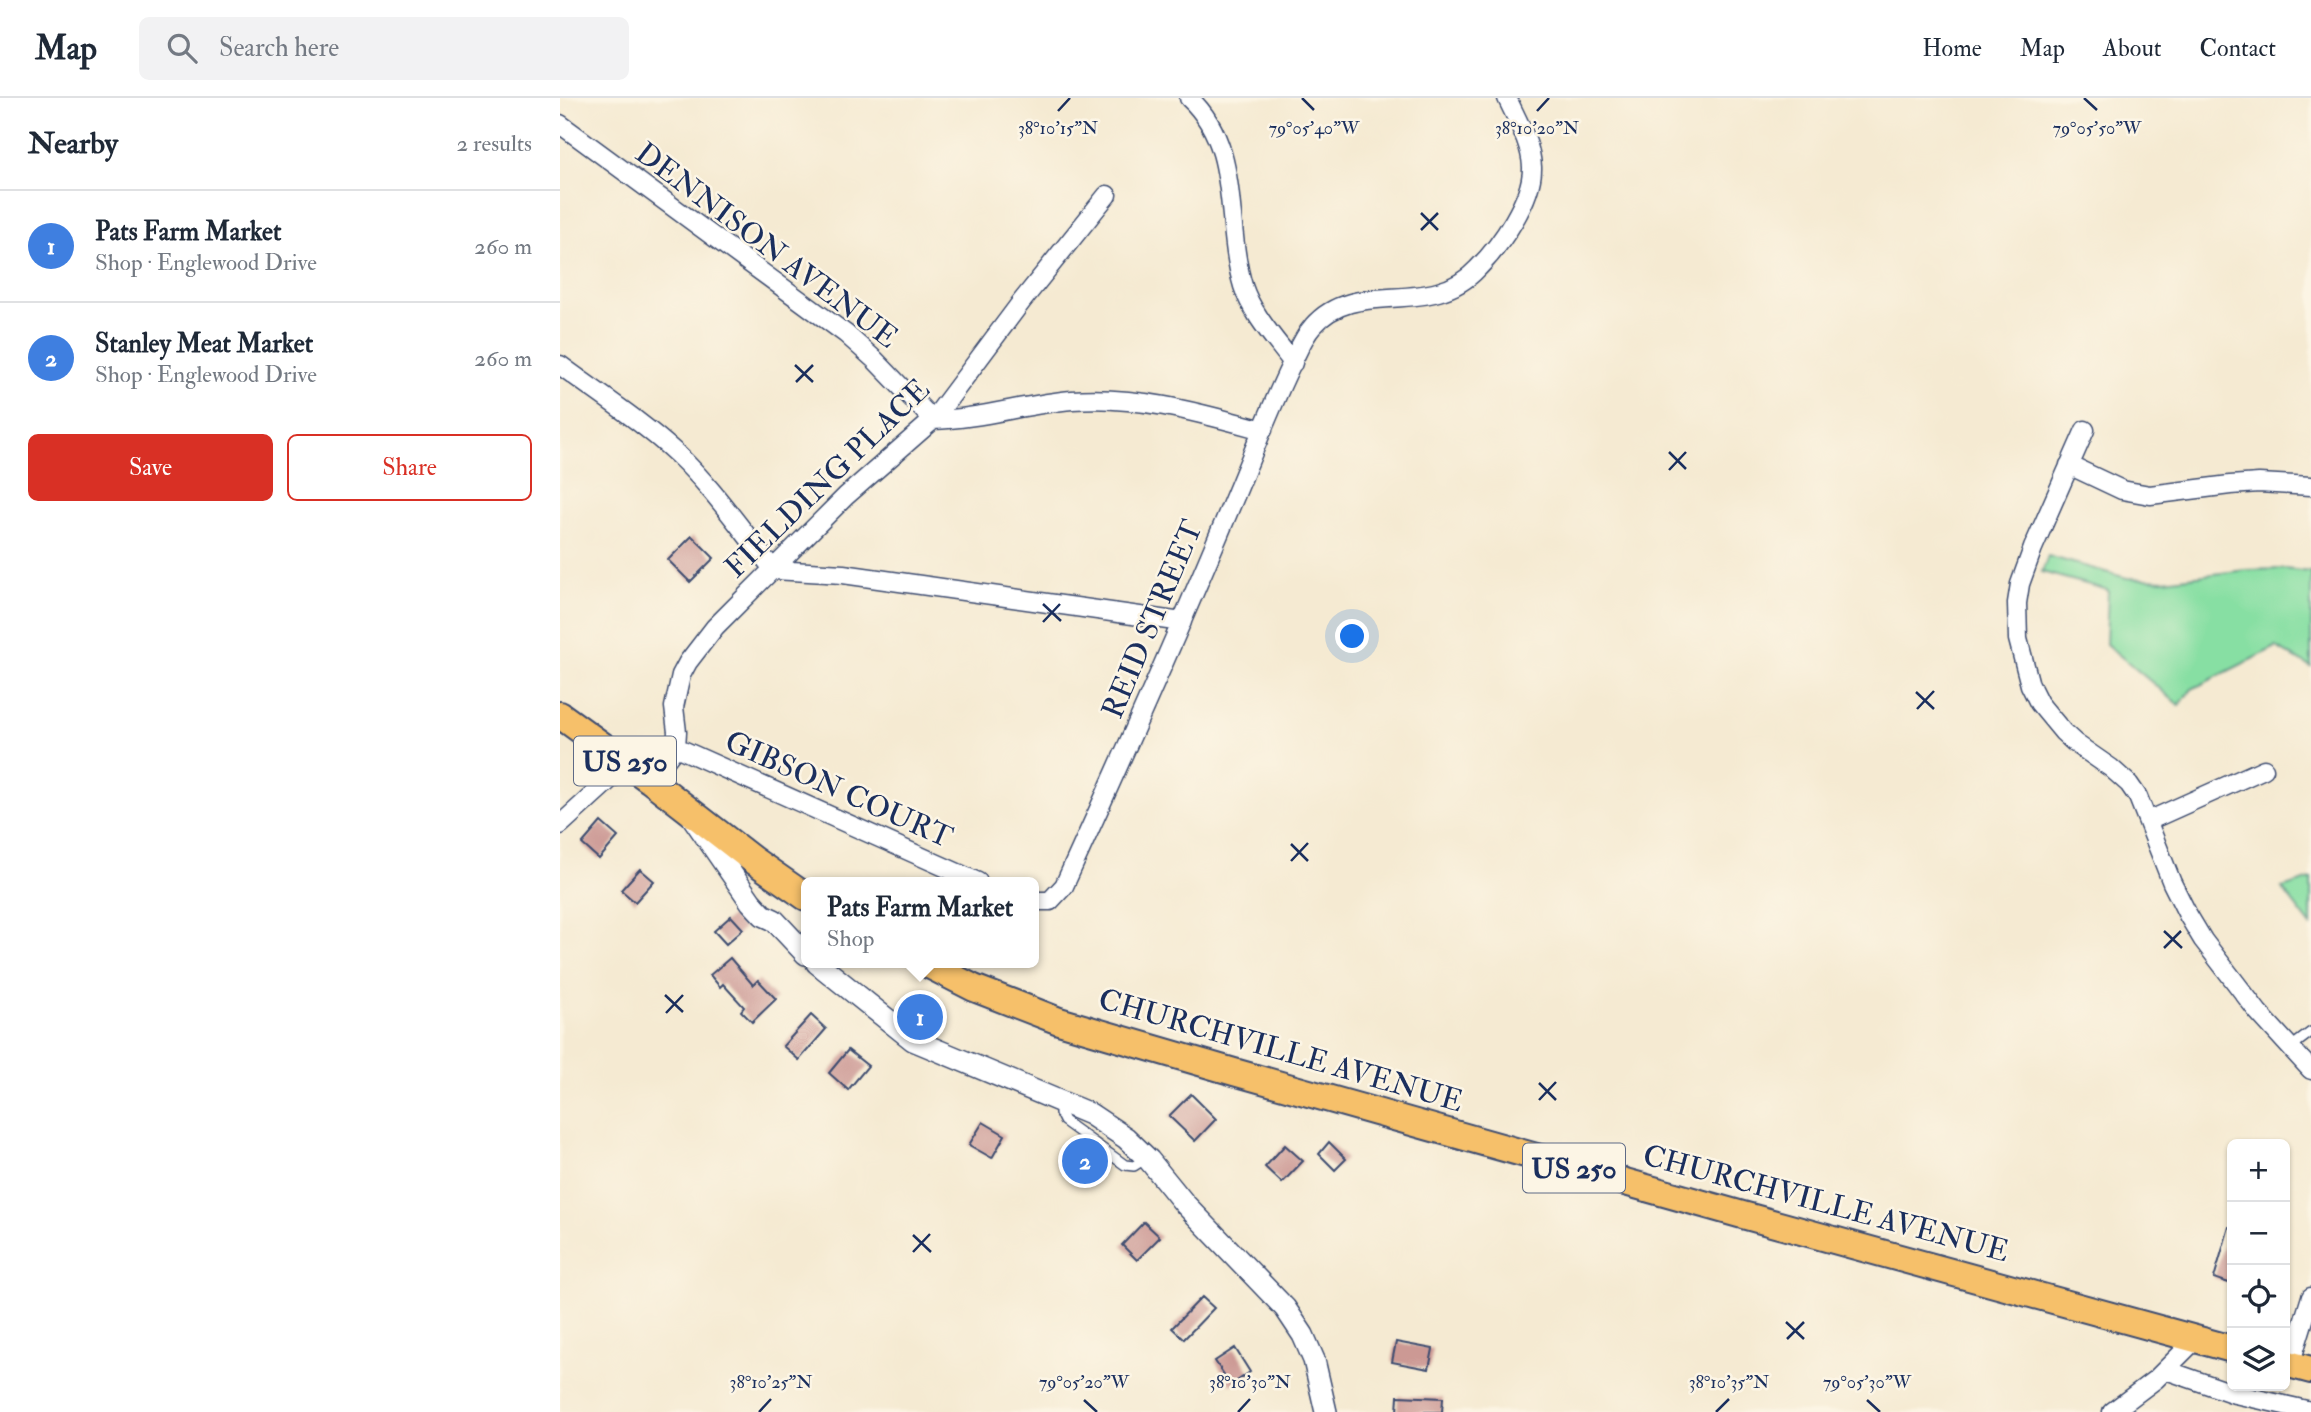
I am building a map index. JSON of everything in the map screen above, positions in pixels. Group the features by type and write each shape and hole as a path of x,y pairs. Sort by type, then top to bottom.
{"main road":[{"name":"US 250","path":"560,715 628,763 800,894"},
{"name":"CHURCHVILLE AVENUE","path":"935,968 974,988 1059,1021 1234,1073 2227,1348"}],"street":[{"path":"1189,98 1208,121 1223,151 1240,271 1246,293 1258,316 1293,363"},
{"name":"REID STREET","path":"1039,901 1046,902 1058,895 1064,887 1182,622 1263,430 1310,329 1335,309 1367,299 1424,295 1446,289 1467,278 1488,258 1518,211 1532,169 1528,149 1507,98"},
{"name":"DENNISON AVENUE","path":"560,124 846,334 875,359 933,419"},
{"name":"FIELDING PLACE","path":"676,747 675,699 684,668 715,627 846,496 933,419 1022,301 1107,195"},
{"path":"560,365 678,455 774,570 843,574 1182,622"},
{"path":"933,419 961,419 1016,407 1107,399 1179,407 1263,430"},
{"path":"2085,430 2020,584 2017,622 2023,662 2030,685 2051,720 2075,743 2129,784 2138,797 2172,884 2198,932 2237,987 2311,1070"},
{"path":"2069,465 2122,490 2150,495 2230,485 2311,486"},
{"path":"650,780 676,747"},
{"name":"GIBSON COURT","path":"676,747 967,877"},
{"path":"560,825 628,763"},
{"path":"2148,821 2264,769"},
{"path":"688,810 746,895 763,915 774,920 801,949"},
{"path":"774,920 778,909 800,894"},
{"path":"823,968 914,1040 1104,1121 1126,1138 1285,1308 1303,1335 1314,1360 1326,1412"},
{"path":"2295,1366 2311,1297"},
{"path":"2112,1412 2166,1370 2196,1339"},
{"path":"2166,1370 2235,1394 2311,1411"}],"lane":[{"path":"2291,1047 2311,1032"}],"green space":[{"path":"2048,556 2127,578 2164,580 2246,570 2284,569 2311,572 2311,667 2276,647 2192,689 2179,705 2106,644 2108,590 2042,572"},
{"path":"2311,879 2311,926 2282,888"}],"building":[{"path":"692,536 714,558 690,582 668,560"},
{"path":"601,822 618,837 599,859 582,844"},
{"path":"640,869 654,881 635,902 621,890"},
{"path":"731,916 743,929 726,944 714,931"},
{"path":"730,958 753,985 758,980 776,999 752,1022 741,1011 744,1007 723,984 720,987 710,975"},
{"path":"909,996 944,1013 933,1034 920,1029 900,1013"},
{"path":"811,1015 826,1029 799,1060 783,1046"},
{"path":"848,1050 868,1066 848,1090 829,1073"},
{"path":"1191,1094 1216,1119 1195,1141 1169,1116"},
{"path":"983,1122 1005,1135 992,1158 969,1145"},
{"path":"1078,1139 1107,1160 1092,1183 1062,1164"},
{"path":"1329,1142 1346,1159 1335,1170 1319,1154"},
{"path":"1285,1145 1303,1161 1282,1183 1265,1167"},
{"path":"1144,1222 1160,1237 1137,1260 1122,1245"},
{"path":"2227,1234 2227,1282 2214,1278"},
{"path":"1202,1297 1214,1308 1184,1339 1172,1328"},
{"path":"1396,1342 1433,1349 1429,1369 1392,1362"},
{"path":"1235,1348 1250,1372 1231,1385 1215,1361"},
{"path":"1398,1396 1443,1398 1442,1412 1397,1412"}],"place":[{"name":"Pats Farm Market","path":"920,1017"},
{"name":"Stanley Meat Market","path":"1085,1161"}]}
